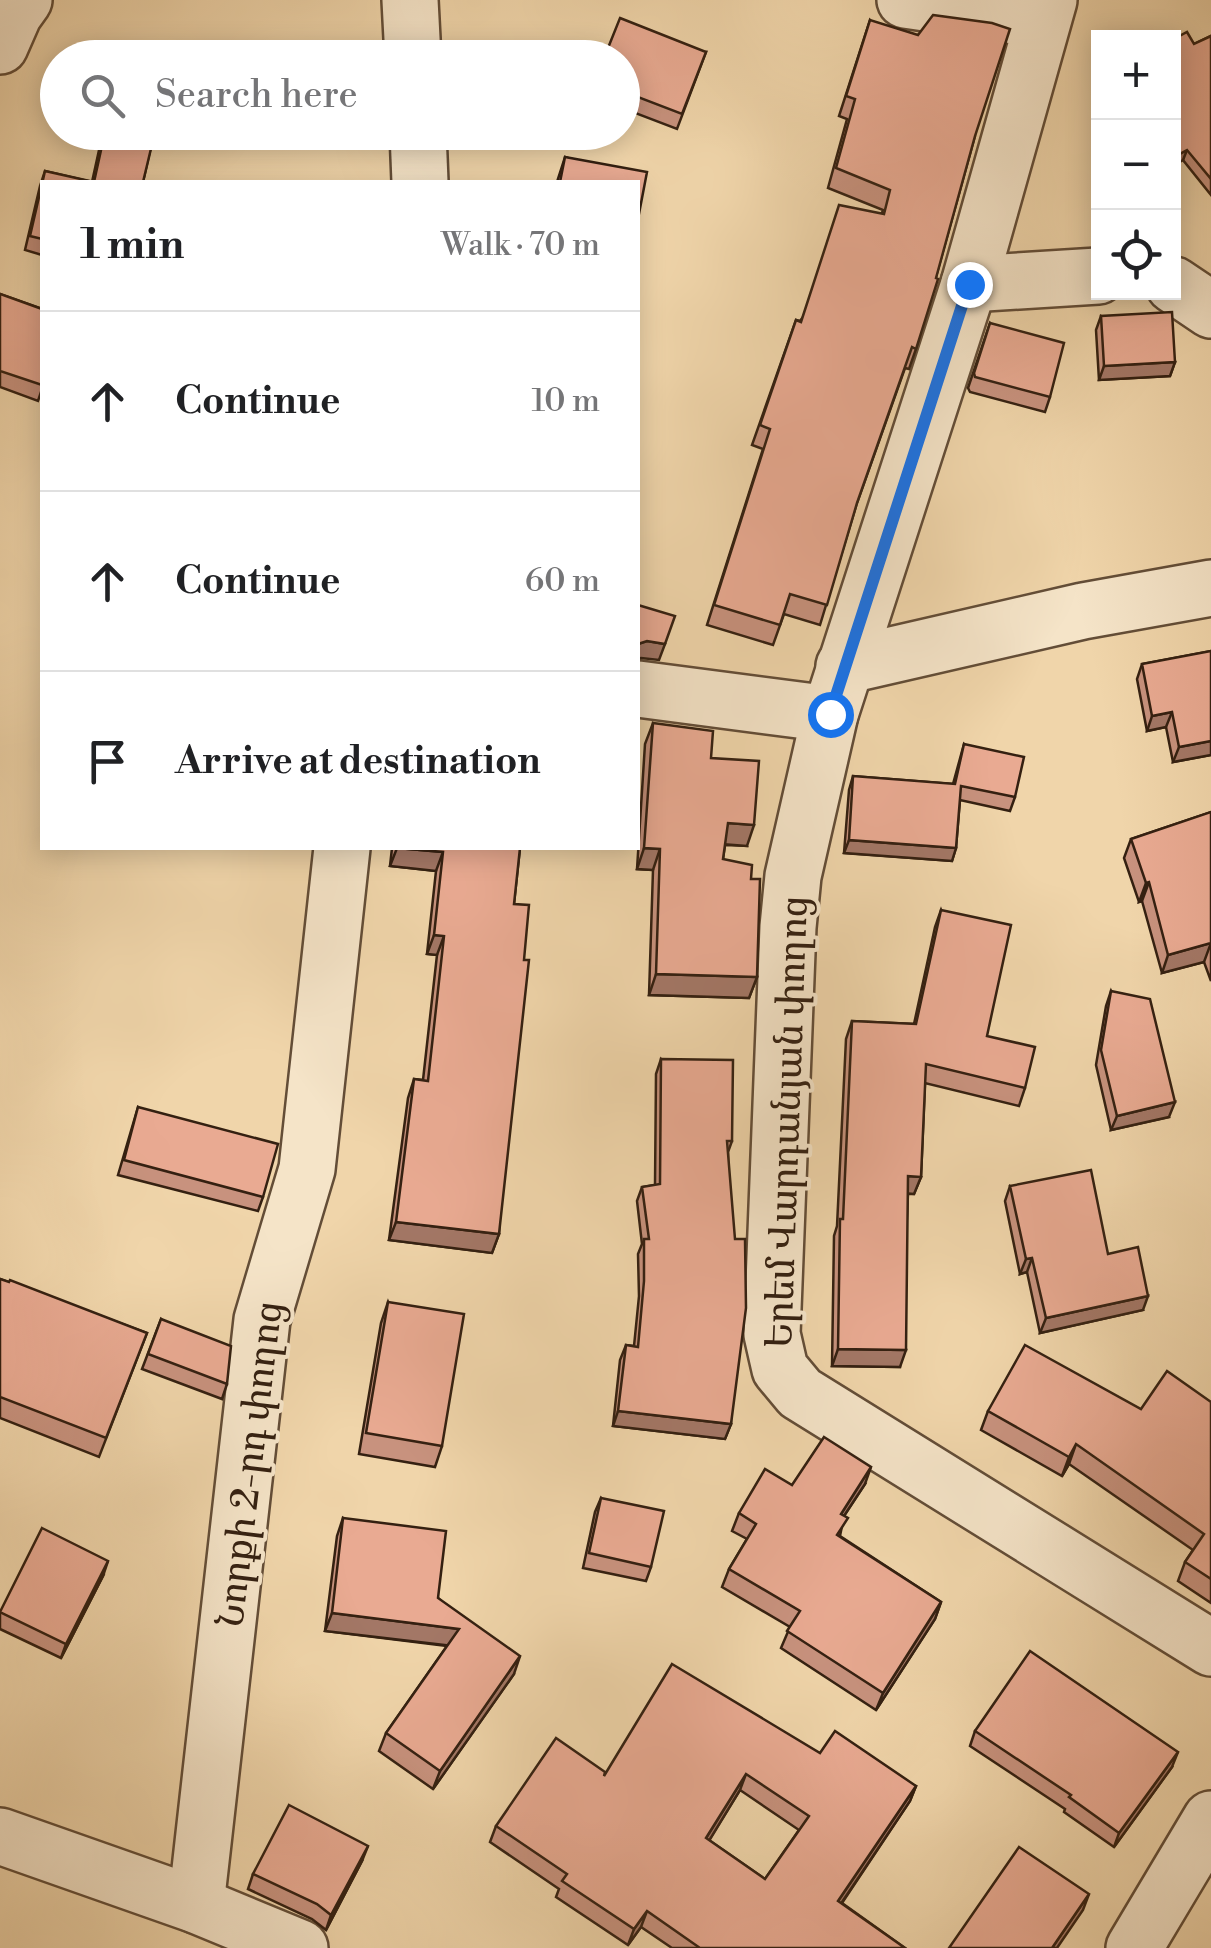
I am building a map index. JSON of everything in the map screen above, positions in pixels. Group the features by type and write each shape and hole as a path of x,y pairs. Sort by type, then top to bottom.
{"street":[{"path":"0,46 24,0"},
{"path":"410,0 412,40"},
{"path":"905,0 1045,10"},
{"name":"Երեմ Վարդանյան փողոց","path":"1045,10 969,284 837,690 793,876 772,1334 780,1369 800,1393 1211,1648"},
{"path":"419,150 420,180"},
{"path":"969,284 1091,276"},
{"path":"1181,290 1211,310"},
{"path":"640,689 837,690 1083,611 1211,588"},
{"name":"Նորքի 2-րդ փողոց","path":"196,1905 262,1320 307,1169 342,850"},
{"path":"1134,1948 1211,1820"},
{"path":"0,1836 196,1905 300,1948"}],"building":[{"path":"933,15 1010,29 975,136 916,349 912,347 857,503 827,605 790,594 780,625 714,605 770,429 760,425 796,320 801,322 839,205 884,214 890,190 836,168 855,99 846,96 870,20 918,35"},
{"path":"620,18 706,52 682,114 640,98 640,40 611,40"},
{"path":"1187,32 1194,44 1211,36 1211,179 1187,150 1181,153 1181,35"},
{"path":"101,150 151,150 143,180 94,180"},
{"path":"565,157 647,172 640,209 640,180 560,180"},
{"path":"45,171 85,180 43,180"},
{"path":"40,193 40,238 30,236"},
{"path":"0,294 40,308 40,384 0,371"},
{"path":"1172,312 1175,362 1104,366 1101,316"},
{"path":"990,323 1064,343 1050,397 975,377"},
{"path":"640,606 675,616 665,644 640,643"},
{"path":"1211,651 1211,741 1179,747 1172,712 1152,716 1142,664"},
{"path":"653,723 713,731 711,758 759,761 754,825 728,823 723,859 752,865 751,879 760,879 757,977 656,974 660,849 644,848"},
{"path":"964,744 1024,757 1015,797 961,786 956,848 849,840 853,776 955,784"},
{"path":"1211,812 1211,943 1168,955 1149,882 1146,883 1131,839"},
{"path":"420,850 520,850 514,904 529,905 524,960 529,960 499,1234 396,1222 414,1079 428,1081 444,936 434,935 443,852"},
{"path":"941,910 1011,925 987,1036 1035,1047 1025,1088 926,1064 921,1177 908,1176 906,1350 838,1349 840,1219 852,1021 916,1024"},
{"path":"1111,991 1150,999 1175,1102 1117,1116 1101,1050"},
{"path":"661,1059 733,1060 732,1141 727,1141 735,1239 745,1239 746,1308 731,1424 618,1411 626,1345 638,1347 644,1239 649,1239 642,1187 660,1184"},
{"path":"138,1107 278,1144 263,1197 124,1160"},
{"path":"1091,1170 1108,1254 1138,1247 1148,1296 1046,1318 1032,1258 1026,1259 1010,1186"},
{"path":"0,1279 147,1333 106,1438 0,1397"},
{"path":"388,1302 464,1314 442,1446 366,1433"},
{"path":"161,1319 231,1346 227,1384 148,1354"},
{"path":"1025,1345 1141,1409 1167,1371 1211,1402 1211,1579 1185,1562 1204,1534 1076,1444 1069,1457 988,1411"},
{"path":"824,1437 871,1467 841,1514 848,1518 837,1535 941,1602 883,1693 787,1631 800,1611 729,1569 756,1524 739,1513 765,1469 792,1485"},
{"path":"601,1498 664,1511 651,1567 589,1553"},
{"path":"343,1518 446,1531 438,1598 520,1656 440,1771 386,1733 459,1629 332,1613"},
{"path":"42,1528 108,1561 66,1644 0,1612"},
{"path":"1030,1651 1178,1752 1119,1833 1071,1795 975,1731"},
{"path":"672,1664 820,1753 835,1731 916,1786 838,1901 905,1948 700,1948 647,1911 634,1929 562,1881 567,1874 496,1826 556,1738 605,1772 604,1776","holes":["746,1774 809,1816 765,1879 706,1838"]},
{"path":"289,1805 368,1846 331,1915 317,1904 253,1874"},
{"path":"1019,1847 1089,1894 1052,1948 949,1948"}],"route":[{"path":"830,714 969,284"}]}
